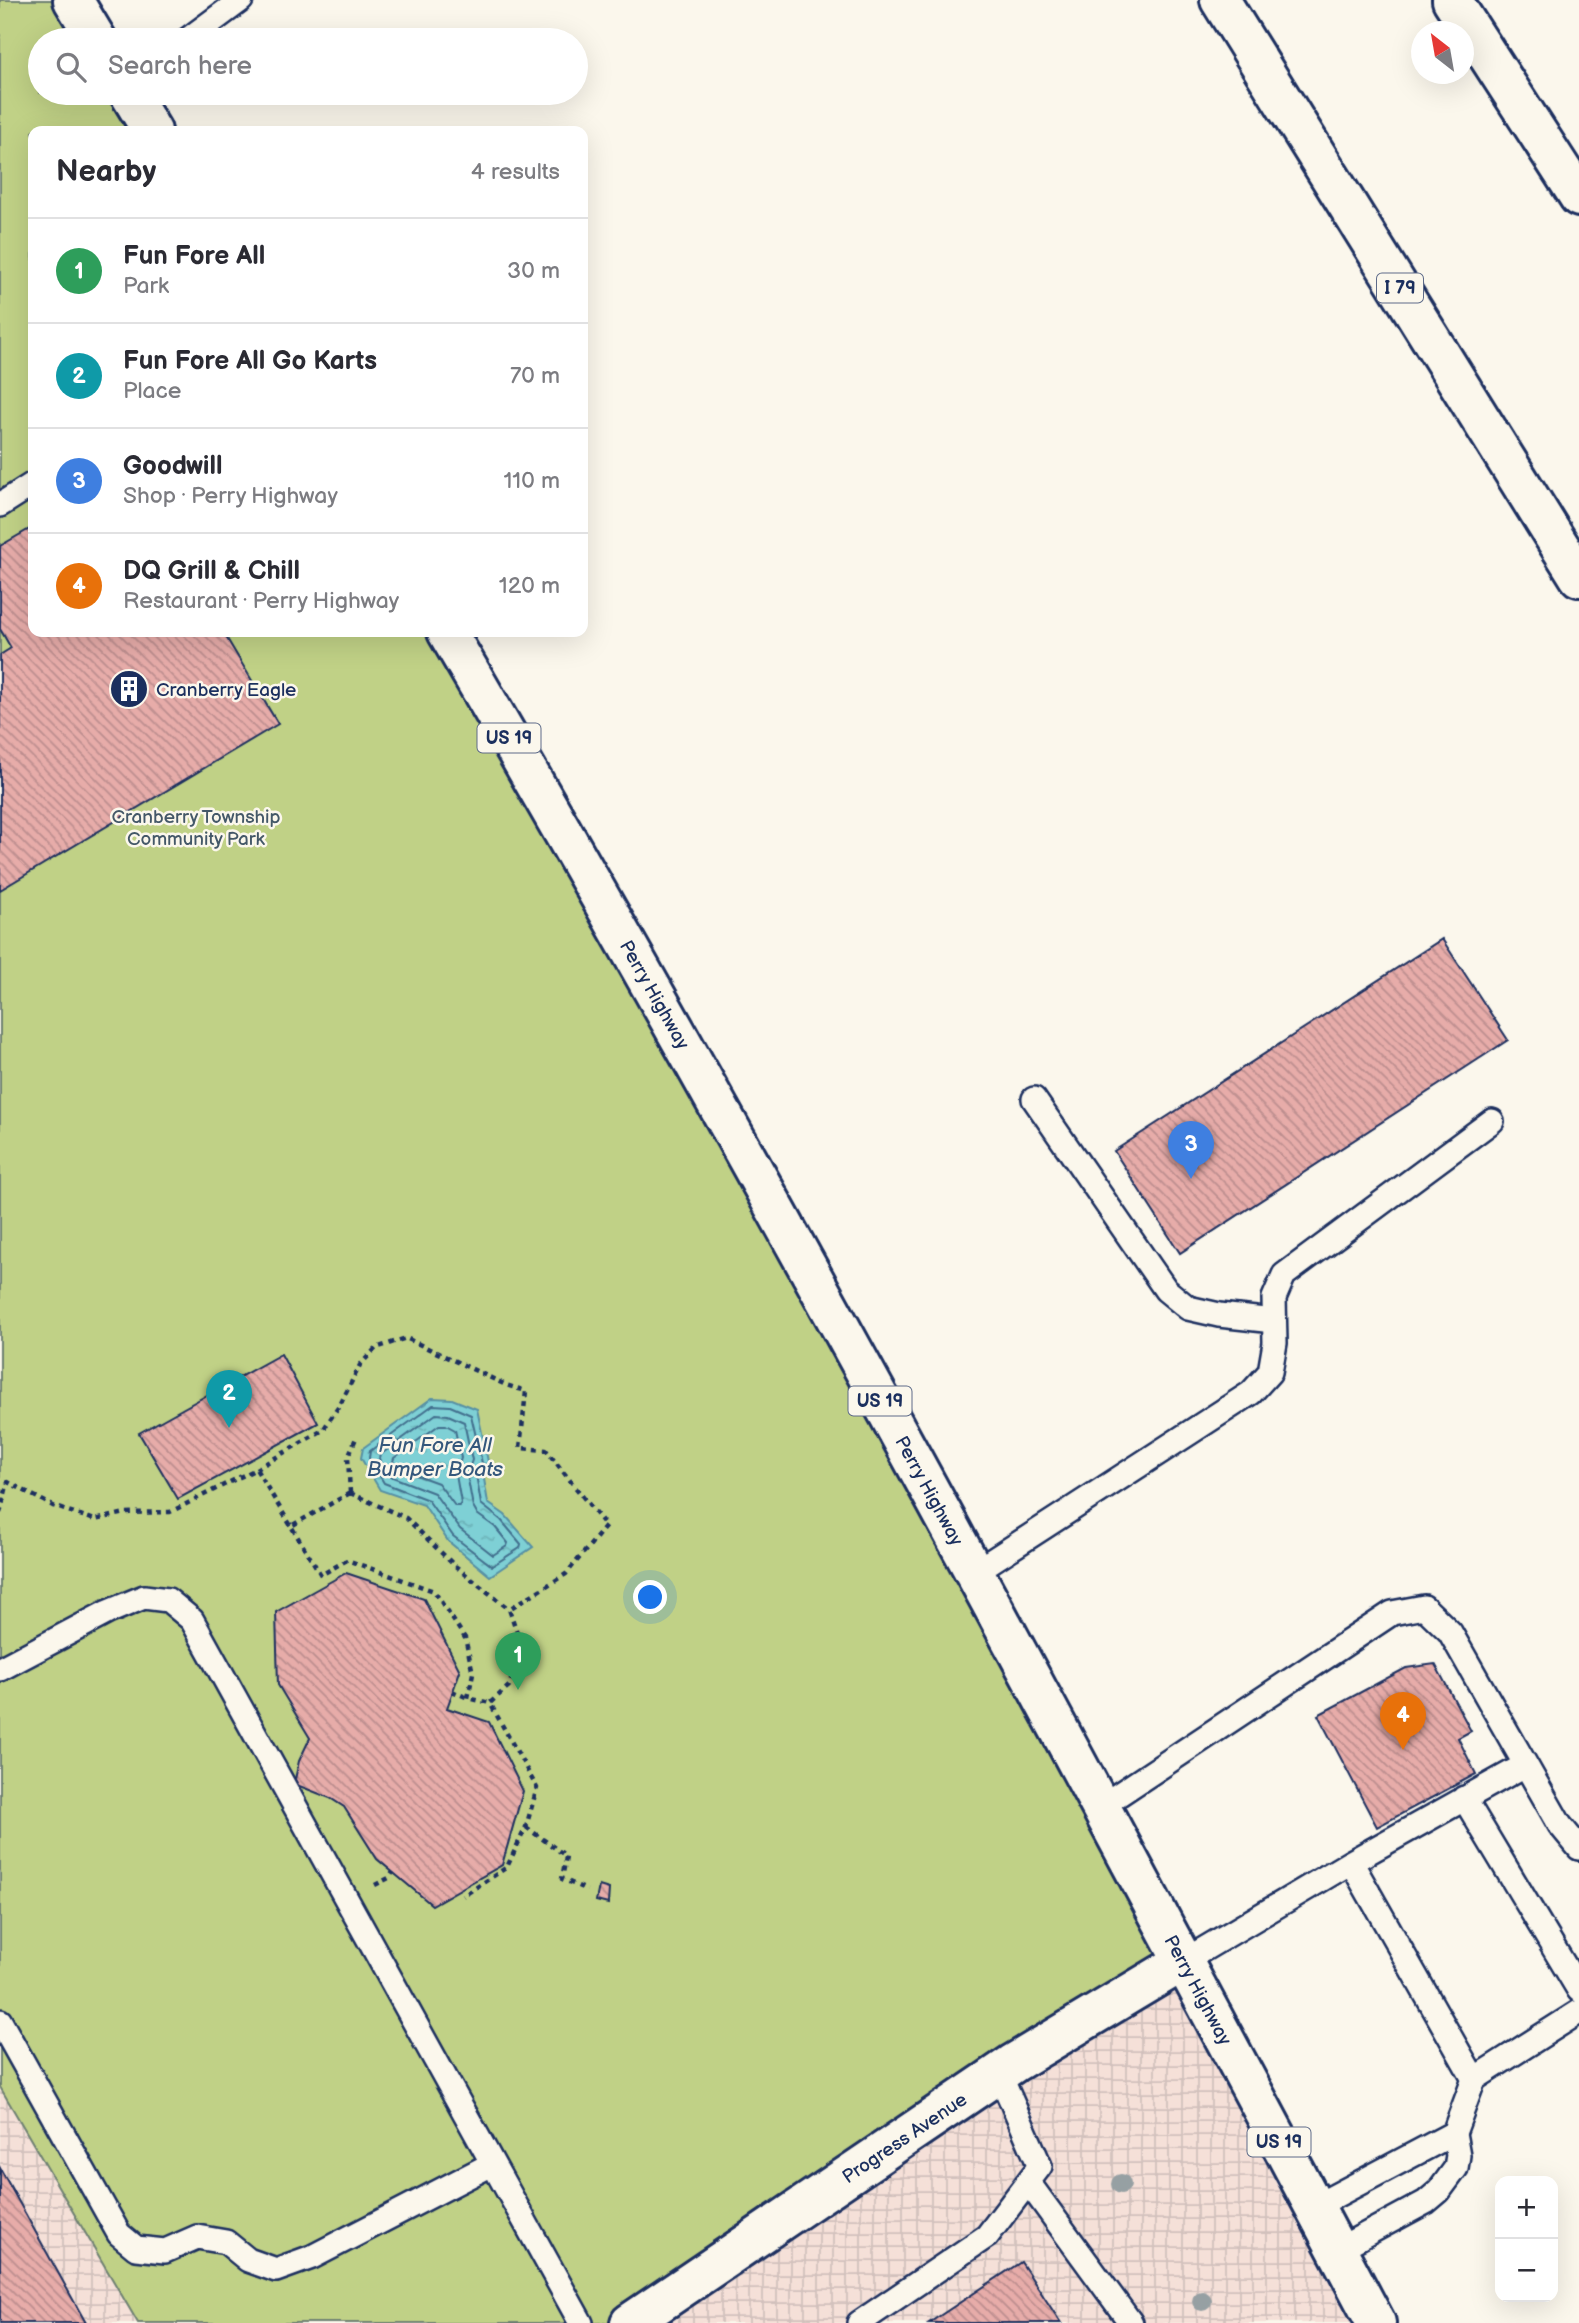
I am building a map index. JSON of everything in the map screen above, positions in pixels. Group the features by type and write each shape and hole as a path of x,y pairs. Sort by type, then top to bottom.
{"main road":[{"path":"73,0 90,28"},
{"name":"I 79","path":"1220,0 1579,577"},
{"path":"1452,0 1579,197"},
{"path":"136,105 149,126"},
{"name":"Perry Highway","path":"450,637 572,845 973,1573 1184,1961 1376,2323"},
{"name":"Progress Avenue","path":"630,2323 999,2073 1184,1961"}],"lane":[{"path":"204,28 242,0"},
{"path":"0,505 28,487"},
{"path":"1034,1099 1166,1290 1188,1308 1219,1315 1274,1321"},
{"path":"973,1573 1251,1393 1269,1372 1275,1343 1274,1298 1284,1275 1492,1121"},
{"path":"0,1669 108,1612 144,1597 168,1600 192,1619 581,2323"},
{"path":"1100,1807 1392,1613 1424,1607 1450,1632 1560,1825 1579,1848"},
{"path":"1184,1961 1351,1862 1525,1765"},
{"path":"1464,1798 1579,1990"},
{"path":"1351,1862 1474,2079"},
{"path":"1337,2250 1426,2202 1439,2192 1456,2168 1458,2155 1454,2133 1474,2079 1579,2012"},
{"path":"0,2021 119,2234 136,2248 165,2251 197,2237 226,2242 247,2260 276,2270 313,2257 492,2164"},
{"path":"859,2323 987,2236 1040,2166 999,2073"},
{"path":"1314,2207 1454,2133"},
{"path":"1028,2182 1131,2323"}],"path":[{"path":"0,1513 8,1482 53,1506 95,1520 125,1513 170,1512 256,1469 323,1430 341,1403 360,1365 376,1348 406,1338 506,1385 526,1391 520,1448 547,1450 606,1526 566,1574 509,1609"},
{"path":"350,1493 348,1457 356,1438"},
{"path":"256,1469 321,1575 347,1560 434,1591 465,1638 473,1673 468,1698"},
{"path":"291,1527 350,1493"},
{"path":"350,1493 406,1518 454,1565 509,1609 522,1647 509,1686 490,1703"},
{"path":"452,1691 490,1703 537,1788 526,1827 507,1867 463,1896"},
{"path":"526,1827 566,1856 562,1879 587,1891"}],"shaded area":[{"path":"1184,1961 1376,2323 630,2323"},
{"path":"0,2087 138,2323 0,2323"}],"green space":[{"name":"Cranberry Township Community Park","path":"0,0 66,0 83,28 28,28 28,105 128,105 141,126 28,126 28,637 447,637 1184,1961 630,2323 138,2323 0,2087"}],"water":[{"name":"Fun Fore All Bumper Boats","path":"432,1398 452,1399 477,1409 490,1471 483,1473 488,1503 505,1515 533,1547 490,1576 448,1541 424,1505 380,1490 361,1458 363,1448"}],"building":[{"name":"Cranberry Eagle","path":"28,530 28,637 226,637 278,724 0,890 0,655 11,648 0,629 0,546"},
{"path":"1442,939 1508,1040 1180,1253 1114,1151"},
{"path":"281,1354 318,1423 178,1499 139,1433"},
{"path":"346,1573 424,1599 460,1671 447,1708 489,1722 523,1791 502,1865 432,1905 377,1859 344,1807 330,1798 294,1784 299,1761 310,1738 278,1685 276,1612"},
{"path":"1435,1664 1471,1731 1458,1738 1476,1774 1377,1827 1318,1715 1406,1668"},
{"path":"599,1886 609,1889 608,1904 596,1901"},
{"path":"0,2168 86,2323 0,2323"},
{"path":"1021,2262 1061,2323 929,2323"}],"place":[{"name":"Cranberry Eagle","path":"129,689"},
{"name":"Goodwill","path":"1191,1179"},
{"name":"Fun Fore All Go Karts","path":"229,1428"},
{"name":"Fun Fore All","path":"518,1690"},
{"name":"DQ Grill & Chill","path":"1403,1750"}]}
